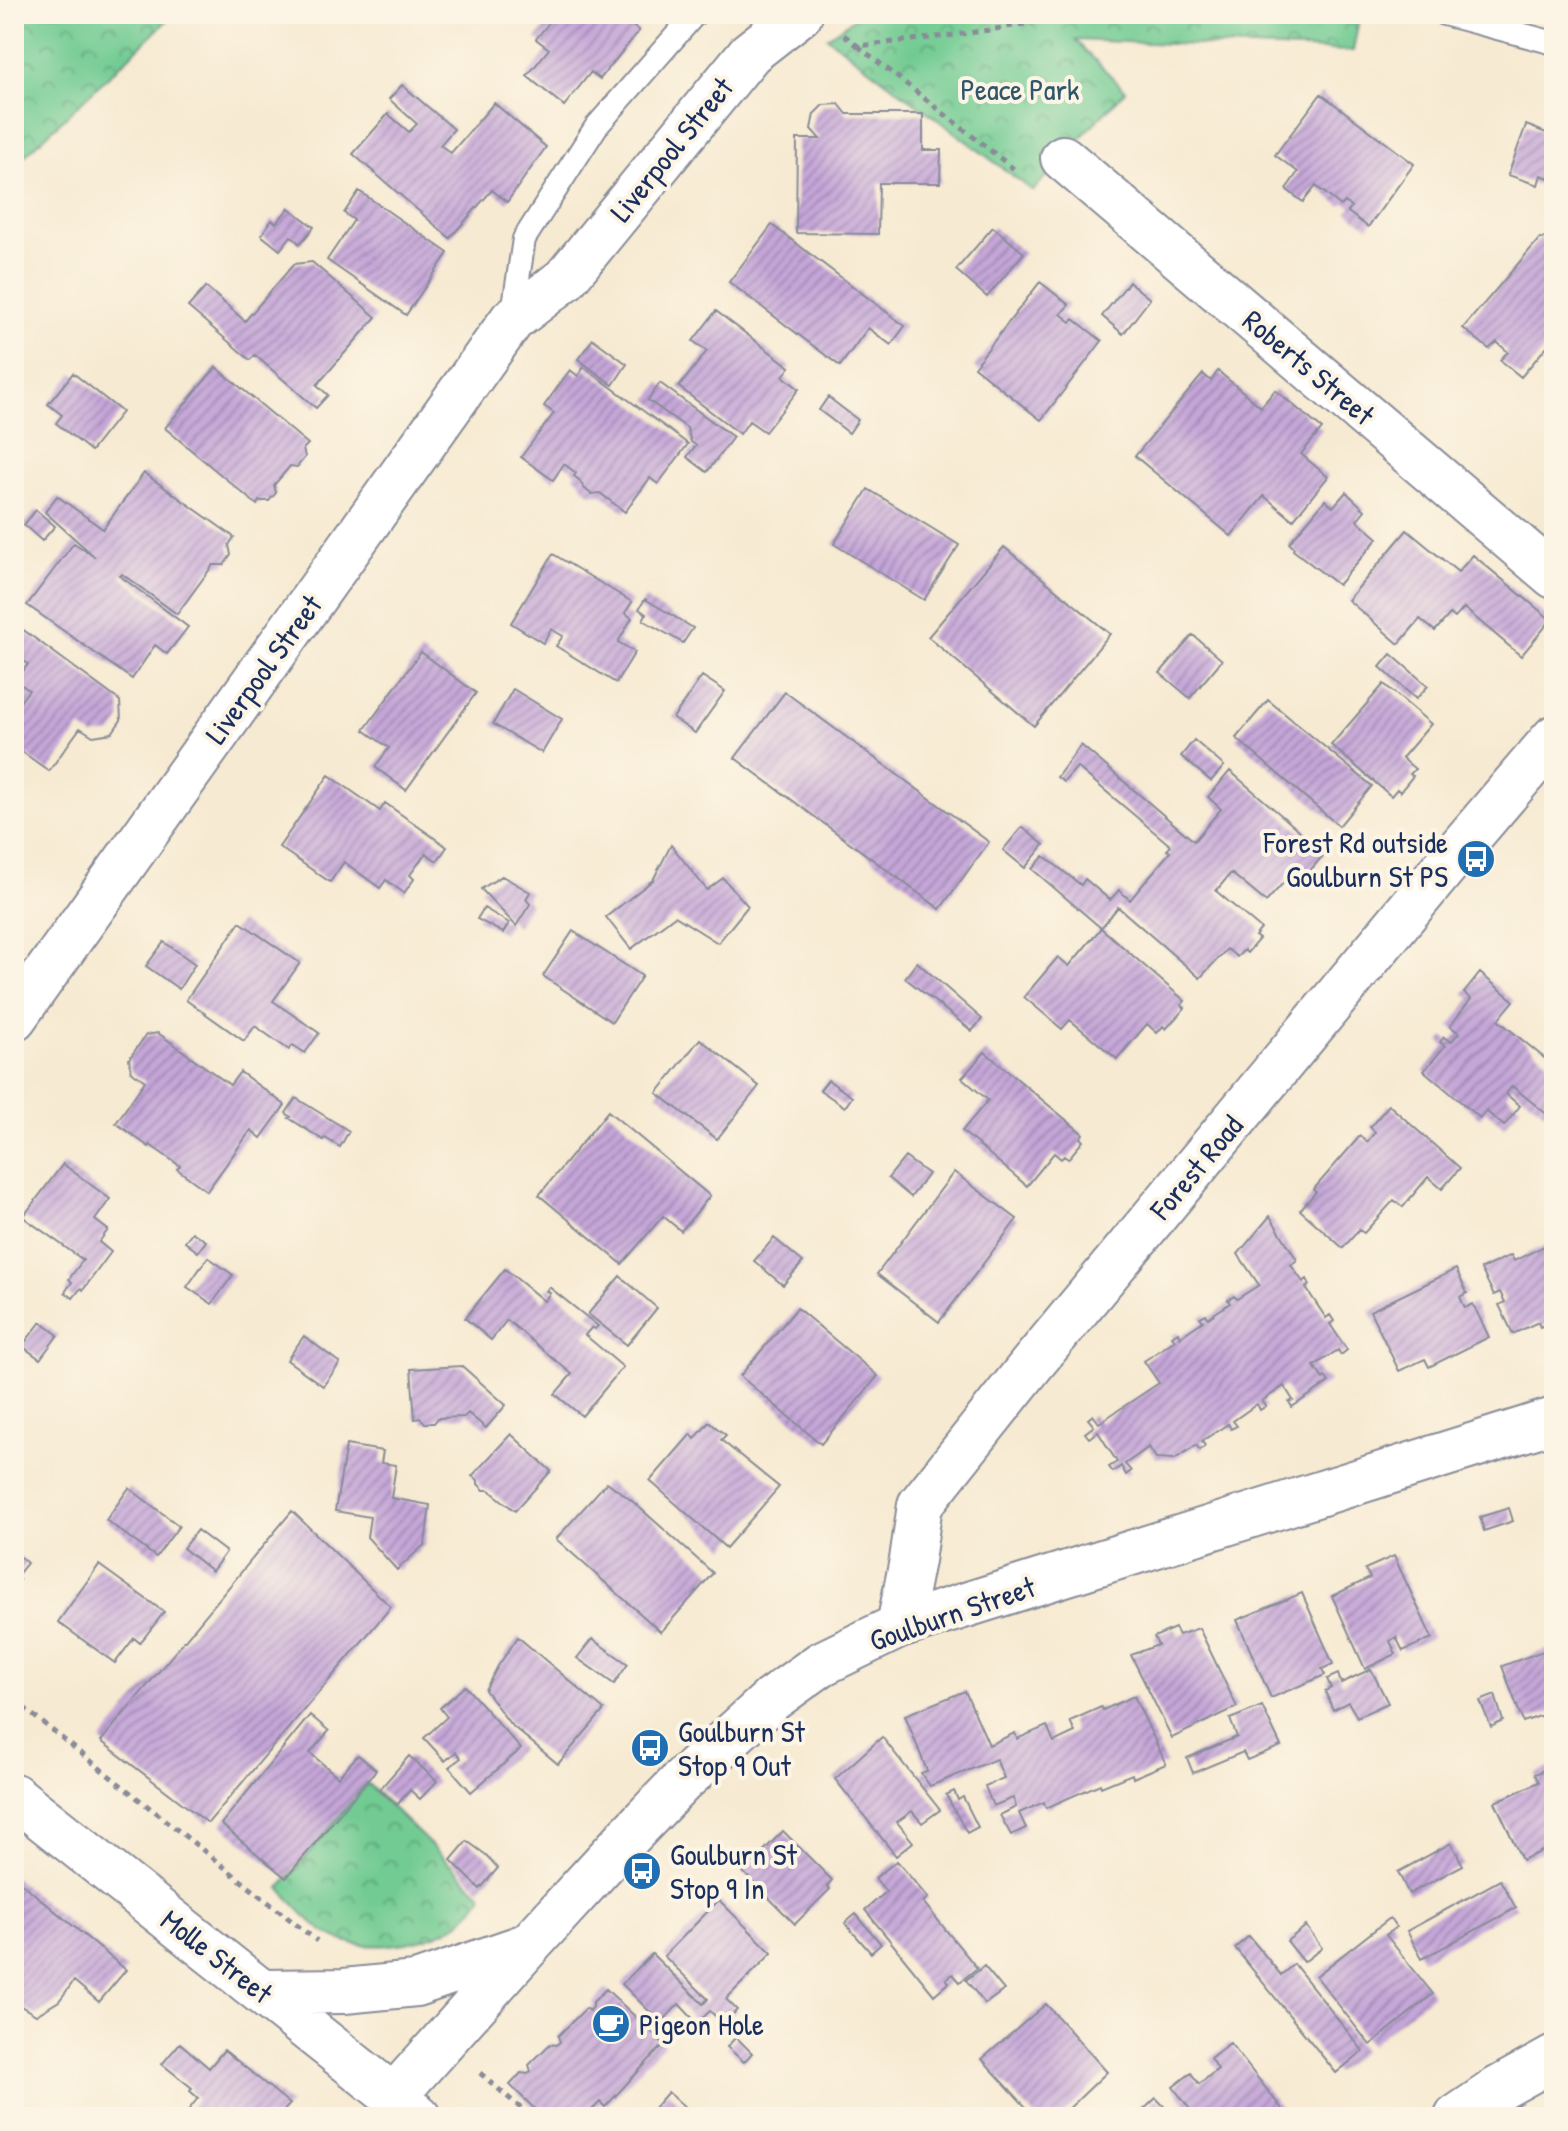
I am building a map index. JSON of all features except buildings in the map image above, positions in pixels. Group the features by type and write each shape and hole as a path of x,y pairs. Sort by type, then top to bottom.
{"street":[{"name":"Liverpool Street","path":"14,1018 512,320 565,279 750,53 819,22"},
{"name":"Roberts Street","path":"1063,158 1554,576"},
{"name":"Forest Road","path":"899,1626 920,1505 1032,1364 1554,738"},
{"name":"Goulburn Street","path":"397,2110 443,2042 681,1782 771,1700 821,1664 899,1626 1554,1420"},
{"name":"Molle Street","path":"14,1796 262,1992 397,2110"},
{"path":"262,1992 344,1991 416,1984 529,1945"},
{"path":"1457,2117 1498,2089 1554,2058"}],"lane":[{"name":"Liverpool Street","path":"512,320 524,239 596,127 695,14"},
{"path":"1444,14 1554,43"}],"path":[{"path":"858,46 1020,26 1072,14"},
{"path":"819,22 858,46 1037,188 1063,158"},
{"path":"14,1700 375,1988"},
{"path":"443,2042 531,2117"}],"green space":[{"path":"14,14 174,14 14,166"},
{"name":"Peace Park","path":"861,14 1360,14 1353,51 1075,40 1126,91 1033,191 827,37"},
{"path":"367,1783 483,1896 468,1914 445,1931 398,1944 349,1943 320,1929 280,1888"}],"place":[{"name":"Forest Rd outside Goulburn St PS","path":"1476,859"},
{"name":"Goulburn St Stop 9 Out","path":"650,1748"},
{"name":"Goulburn St Stop 9 In","path":"642,1871"},
{"name":"Pigeon Hole","path":"611,2024"}]}
